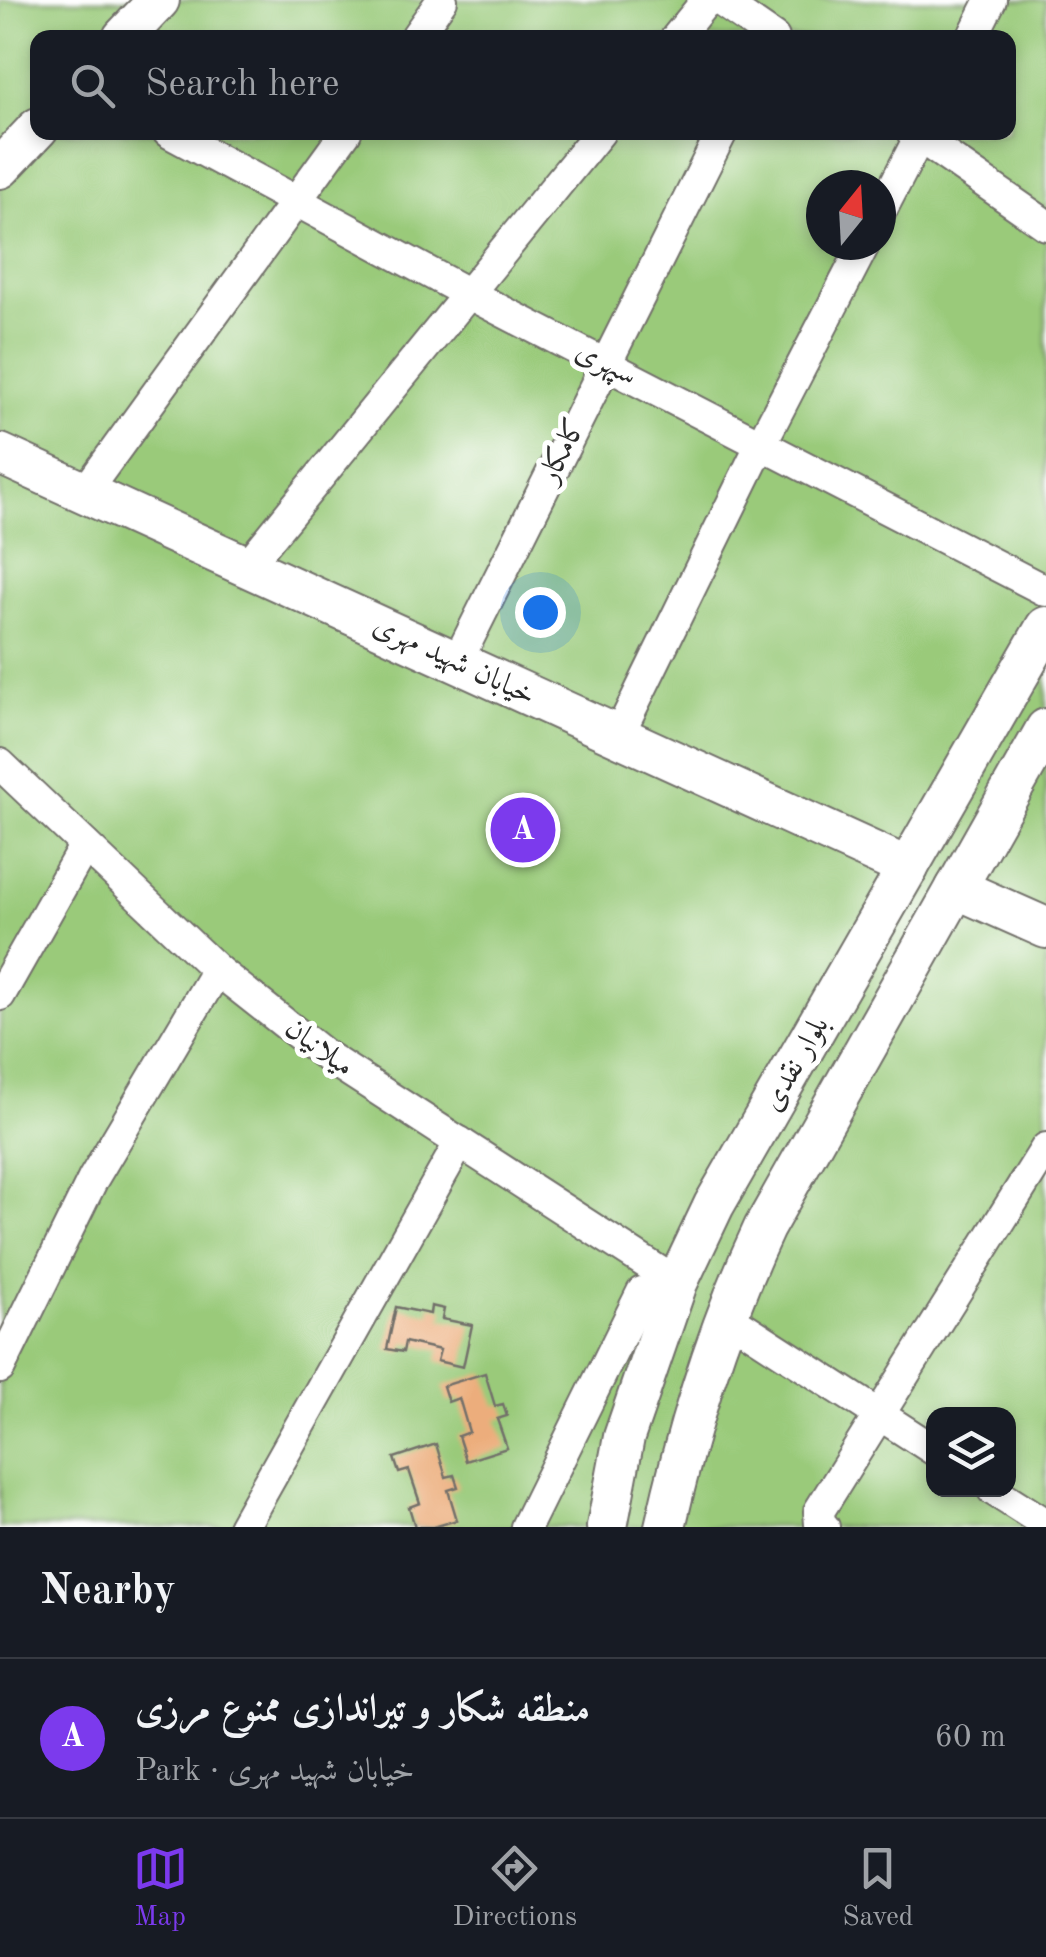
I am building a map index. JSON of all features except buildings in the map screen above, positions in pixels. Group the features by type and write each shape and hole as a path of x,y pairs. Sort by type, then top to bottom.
{"main road":[{"path":"131,30 159,0"},
{"path":"0,168 30,136"},
{"name":"خیابان شهید مهری","path":"0,454 908,868"},
{"name":"بلوار نقدی","path":"607,1527 624,1437 677,1283 714,1205 1046,627"},
{"name":"بلوار نقدی","path":"665,1527 680,1462 726,1315 764,1228 1046,728"},
{"path":"956,888 1046,928"},
{"path":"794,1066 841,1090"}],"street":[{"path":"421,30 442,0"},
{"path":"682,30 706,0"},
{"path":"719,0 761,30"},
{"path":"976,30 991,0"},
{"name":"سپهری","path":"183,140 469,294 1046,591"},
{"path":"85,492 340,140"},
{"path":"247,566 594,140"},
{"name":"کامکار","path":"457,662 718,140"},
{"path":"896,180 915,140"},
{"path":"926,140 1046,225"},
{"path":"618,736 856,260"},
{"name":"میلانیان","path":"0,764 217,970 326,1056 677,1283"},
{"path":"0,995 85,846"},
{"path":"0,1368 94,1179 217,970"},
{"path":"242,1527 460,1142"},
{"path":"824,1527 819,1511 877,1414 1034,1193 1046,1148"},
{"path":"526,1527 642,1292 677,1283"},
{"path":"726,1315 926,1445"},
{"path":"1004,1497 1046,1524"}],"green space":[{"path":"0,0 1046,0 1046,1527 0,1527"}],"place":[{"name":"منطقه شکار و تیراندازی ممنوع مرزی","path":"523,830"}]}
